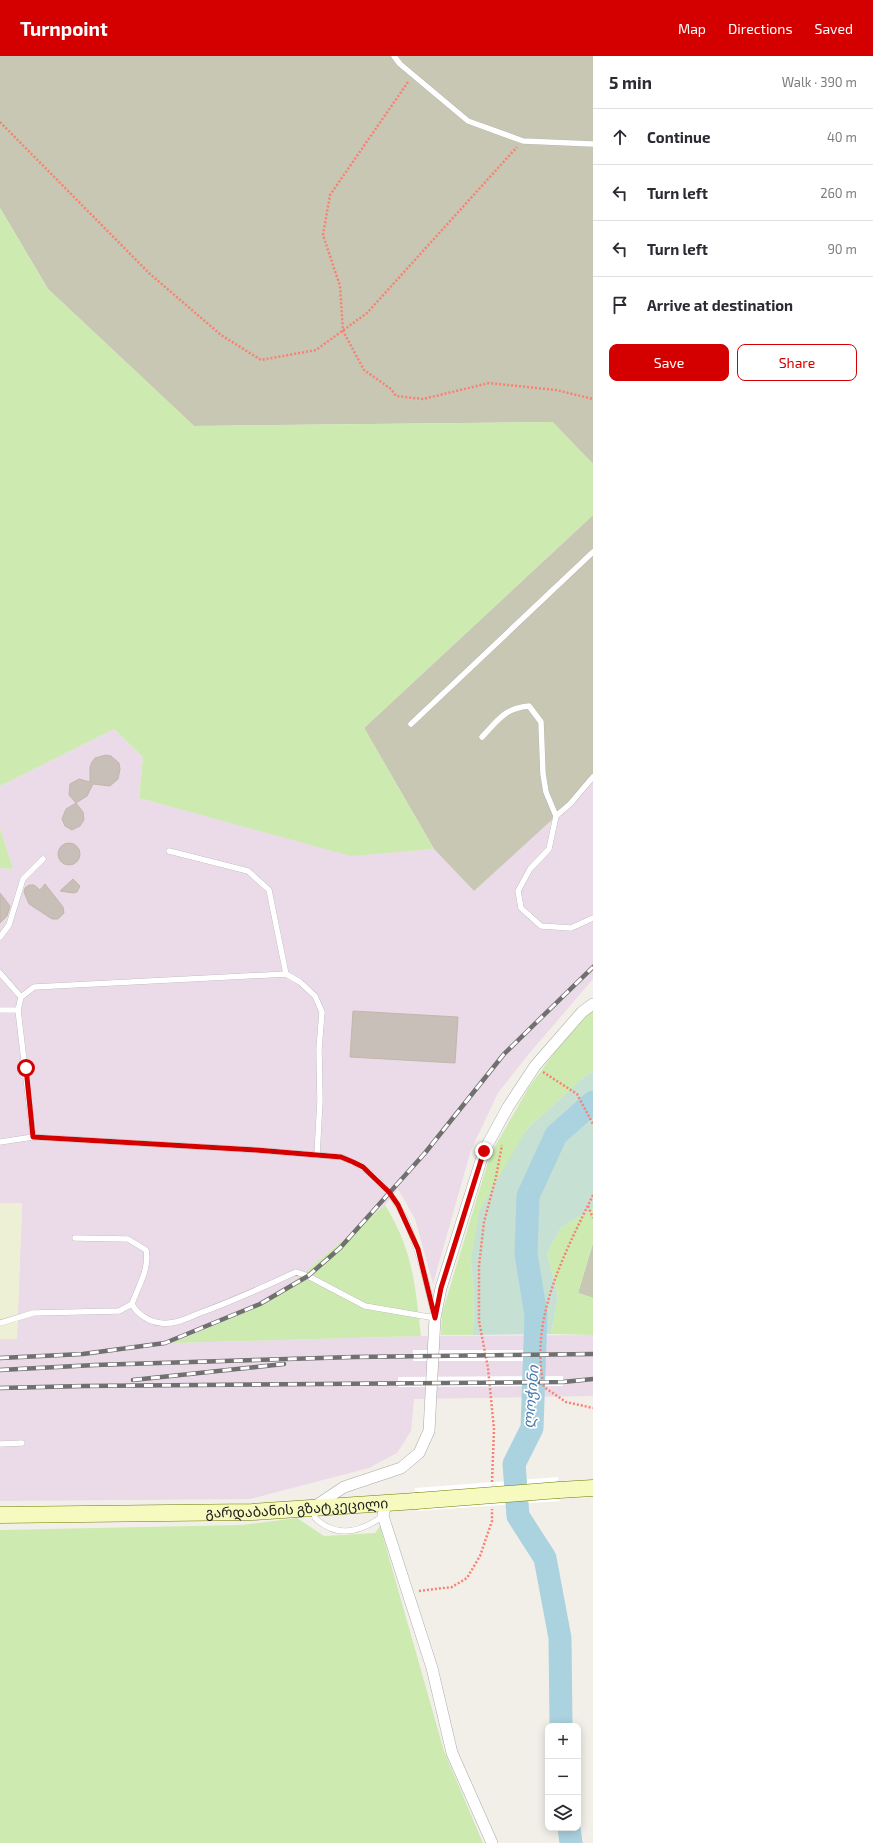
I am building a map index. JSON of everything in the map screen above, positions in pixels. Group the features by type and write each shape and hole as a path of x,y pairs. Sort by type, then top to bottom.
{"main road":[{"name":"გარდაბანის გზატკეცილი","path":"0,1515 252,1512 314,1507 385,1510 416,1501 593,1488"}],"street":[{"path":"314,1507 344,1487 401,1468 419,1453 429,1431 435,1318 441,1288 484,1151 508,1107 535,1066 582,1012 593,1004"},
{"path":"385,1510 408,1592 432,1668 452,1753 492,1843"}],"lane":[{"path":"394,56 400,64 468,121 523,141 593,144"},
{"path":"411,724 593,552"},
{"path":"482,737 503,715 514,707 529,706 541,722 543,774 546,792 556,816 549,849 530,869 518,890 521,908 541,926 571,928 593,918"},
{"path":"556,816 570,804 593,777"},
{"path":"169,851 248,872 270,890 286,974"},
{"path":"0,937 9,926 22,879 43,859"},
{"path":"0,972 21,997"},
{"path":"33,1137 18,1010 21,997 34,987 286,974 300,982 315,996 322,1012 319,1050 320,1100 316,1155"},
{"path":"582,1012 593,999"},
{"path":"0,1010 18,1010"},
{"path":"0,1142 33,1137 256,1150 341,1157 363,1167 389,1192 398,1205 418,1249 435,1318 365,1306 308,1276 296,1272 230,1302 174,1323 151,1321 136,1312 132,1304"},
{"path":"0,1324 32,1313 118,1311 132,1304 146,1266 148,1257 146,1250 128,1239 75,1238"},
{"path":"0,1444 22,1443"},
{"path":"314,1507 315,1518 320,1523 340,1531 352,1531 370,1526 385,1510"}],"path":[{"path":"412,74 330,195 324,235 340,286 343,331 364,370 391,389 396,396 423,399 489,383 556,390 593,399"},
{"path":"0,122 150,274 221,335 261,360 316,350 367,313 523,141"},
{"path":"535,1066 577,1094 593,1124"},
{"path":"492,1485 494,1429 488,1368 479,1321 479,1266 484,1222 496,1177 503,1138"},
{"path":"593,1195 557,1272 545,1310 540,1368 544,1387 566,1402 593,1408"},
{"path":"588,1205 593,1218"},
{"path":"408,1592 452,1587 468,1578 480,1556 492,1521 492,1506"}],"shaded area":[{"path":"0,56 593,56 593,464 552,422 194,426 48,289 0,208"},
{"path":"593,515 593,780 589,786 474,891 434,849 364,728"},
{"path":"114,729 143,757 139,798 351,855 434,849 474,891 589,786 593,780 593,979 527,1056 498,1093 471,1150 433,1284 415,1219 398,1189 385,1205 269,1302 174,1343 421,1336 593,1335 593,1396 414,1399 411,1431 397,1453 369,1468 250,1499 0,1501 0,1339 17,1338 22,1203 0,1203 0,868 13,869 0,828 0,786"},
{"path":"593,1072 593,1208 561,1228 547,1253 558,1296 551,1334 473,1335 474,1295 471,1261 479,1212 526,1130 585,1076"},
{"path":"0,1203 22,1203 17,1339 0,1339"},
{"path":"593,1243 593,1298 578,1293"}],"green space":[{"path":"0,208 48,289 194,426 553,422 593,464 593,515 364,728 434,849 351,856 139,798 143,757 114,729 0,786"},
{"path":"0,828 13,869 0,868"},
{"path":"593,1009 593,1072 585,1076 526,1130 471,1261 474,1295 473,1335 441,1335 442,1313 490,1155 529,1087 567,1036"},
{"path":"385,1205 402,1237 407,1253 417,1300 421,1336 173,1343 269,1302"},
{"path":"593,1208 593,1243 578,1293 593,1298 593,1335 551,1334 558,1296 547,1253 561,1228"},
{"path":"297,1518 324,1536 375,1533 380,1526 444,1751 483,1843 0,1843 0,1530 241,1525"}],"pier":[{"path":"413,1350 544,1350 544,1361 413,1361"},
{"path":"563,1376 563,1386 398,1387 398,1377"},
{"path":"558,1477 560,1501 417,1511 415,1488"}],"building":[{"path":"106,755 111,756 119,763 120,769 118,779 110,786 93,784 87,796 76,803 69,795 70,784 79,779 90,782 90,767 95,758"},
{"path":"76,803 83,812 84,820 80,826 72,830 65,826 62,819 66,809"},
{"path":"69,843 77,846 80,854 77,862 69,865 61,862 58,854 61,846"},
{"path":"73,879 80,886 77,892 73,893 60,891"},
{"path":"45,884 63,907 64,913 58,919 52,919 29,904 24,892 25,888 29,885 34,885 40,890"},
{"path":"0,893 10,906 7,916 0,923"},
{"path":"353,1011 458,1017 455,1063 350,1057"}],"waterway":[{"name":"ლოჭინი","path":"561,1723 560,1638 545,1558 518,1516 514,1464 532,1428 536,1315 526,1254 528,1196 556,1135 593,1102"},
{"name":"ლოჭინი","path":"569,1831 571,1843"}],"railway":[{"path":"0,1358 83,1354 165,1343 260,1304 308,1276 340,1248 425,1153 504,1054 593,967"},
{"path":"0,1370 95,1365 354,1357 593,1354"},
{"path":"133,1380 284,1364"},
{"path":"0,1388 563,1382 593,1379"}],"route":[{"path":"26,1068 33,1137 256,1150 341,1157 363,1167 389,1192 398,1205 418,1249 435,1318 441,1288 484,1151"}]}
